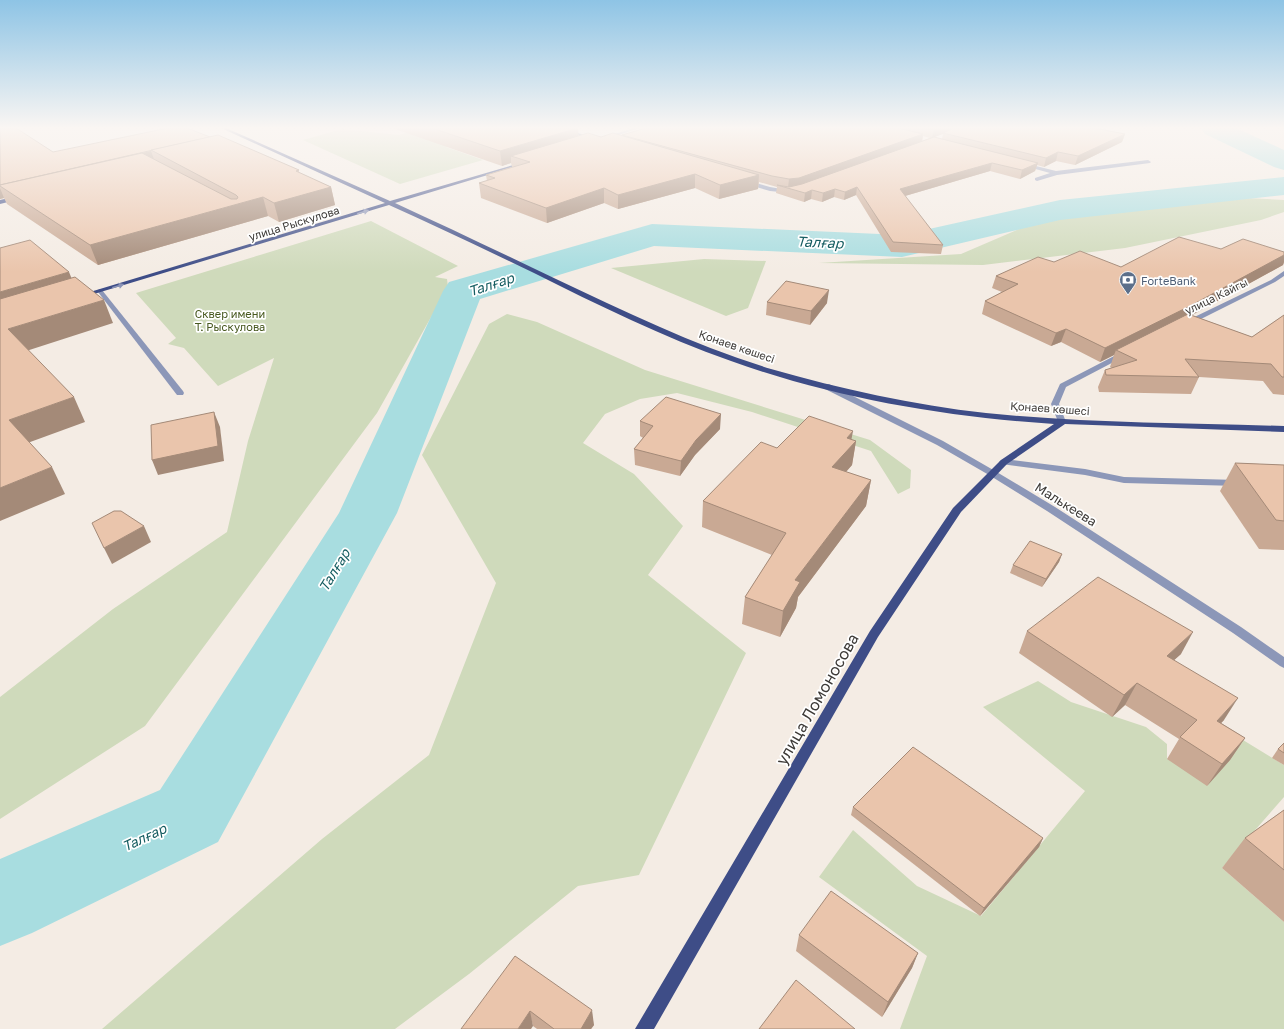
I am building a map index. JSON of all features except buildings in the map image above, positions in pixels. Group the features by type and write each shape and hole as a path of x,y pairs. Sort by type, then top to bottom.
{"main road":[{"name":"Қонаев көшесі","path":"330,176 594,300 675,336 715,352 765,369 824,386 941,410 1014,418 1062,422 1284,429"},
{"name":"улица Рыскулова","path":"72,300 481,176"},
{"path":"0,202 22,197"},
{"name":"улица Ломоносова","path":"644,1029 874,634 957,510 1004,462 1062,422"}],"street":[{"path":"1036,179 1046,176"},
{"path":"740,181 770,190 791,191"},
{"name":"улица Кайгы","path":"1176,328 1284,274"},
{"path":"100,291 180,393"},
{"path":"1062,422 1055,404 1063,386 1127,353"},
{"name":"Малькеева","path":"824,386 940,443 992,473 1051,509 1284,663"},
{"path":"1004,462 1086,472 1124,480 1249,483"}],"green space":[{"path":"382,176 428,176 400,184"},
{"path":"1246,198 1284,200 1284,212 1261,220 1125,248 983,265 819,263 961,254 1040,220"},
{"name":"Сквер имени Т. Рыскулова","path":"371,221 458,266 435,277 447,279 448,287 377,413 145,726 0,819 0,697 113,609 227,532 248,441 274,358 218,386 184,348 168,344 176,338 136,293"},
{"path":"704,259 766,261 748,308 726,316 611,268"},
{"path":"507,314 537,322 645,370 870,440 911,470 910,488 898,494 871,451 752,412 677,393 640,399 605,414 583,443 634,474 683,526 648,575 746,653 639,875 578,886 469,974 395,1029 102,1029 322,839 429,755 496,583 422,455 489,324"},
{"path":"1038,681 1071,702 1146,727 1167,744 1167,759 1243,740 1284,765 1284,797 1222,868 1284,922 1284,1029 900,1029 927,956 819,877 853,830 917,886 981,916 1085,791 983,707"}],"waterway":[{"name":"Талғар","path":"0,903 189,816 368,513 463,291 652,235 902,246 1060,210 1284,186"}],"place":[{"name":"ForteBank","path":"1128,295"}]}
